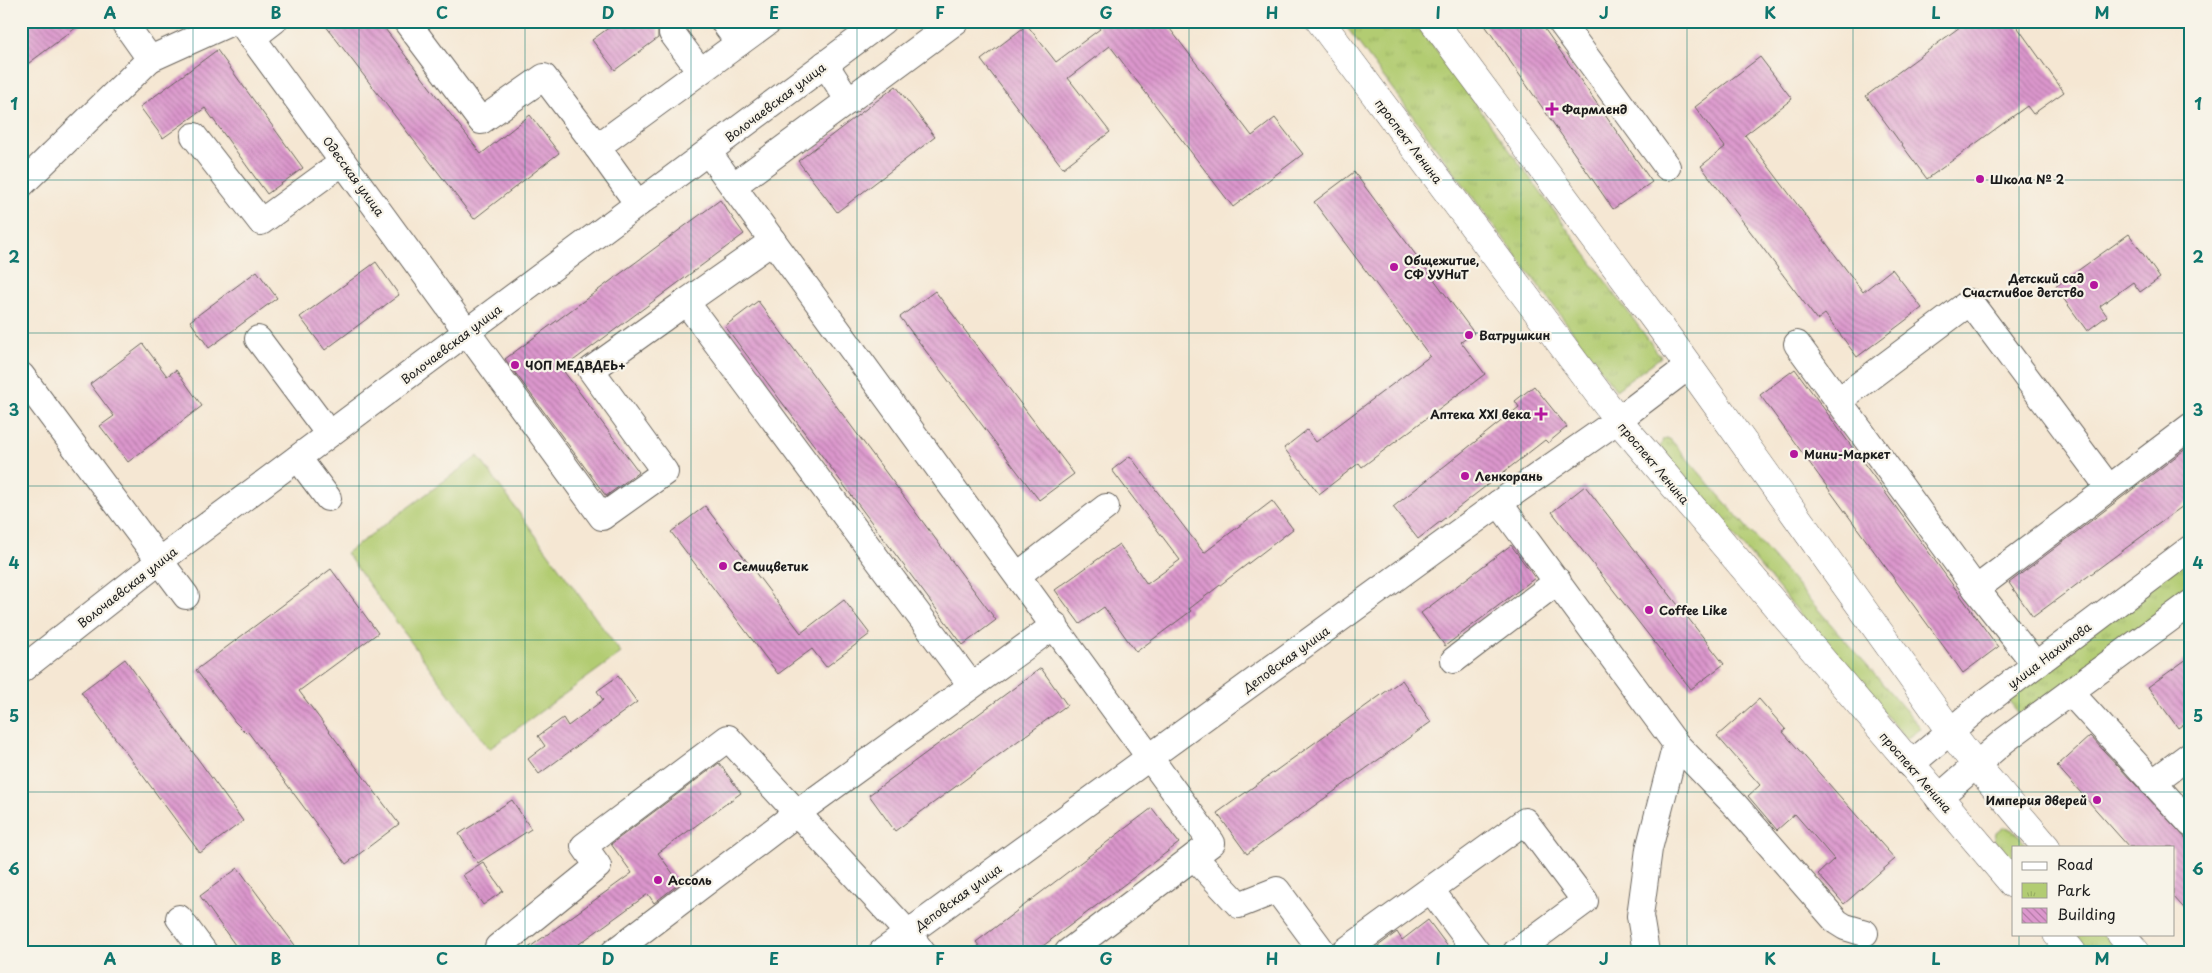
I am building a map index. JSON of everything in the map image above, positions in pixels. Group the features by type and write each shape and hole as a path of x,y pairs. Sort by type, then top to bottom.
{"main road":[{"name":"проспект Ленина","path":"1320,21 1618,420 2012,883"},
{"path":"1433,21 1689,366 1950,731 1976,765 2045,846"},
{"path":"2058,936 2072,952"},
{"path":"2123,936 2136,952"}],"street":[{"path":"123,21 150,59"},
{"path":"21,185 150,59 242,27 274,21"},
{"path":"406,21 481,121 544,76 638,204"},
{"path":"723,21 739,43"},
{"path":"597,147 769,21"},
{"name":"Волочаевская улица","path":"21,670 161,560 825,64 854,30 883,21"},
{"path":"733,186 956,21"},
{"path":"1560,21 1667,167"},
{"name":"Одесская улица","path":"242,27 344,162 602,517 665,472 592,370 686,302"},
{"path":"672,33 700,72"},
{"path":"825,64 849,101"},
{"path":"194,136 261,222 344,162"},
{"path":"708,152 1055,625 1212,843 1068,952"},
{"path":"774,241 686,302 972,685"},
{"path":"1838,401 1970,302 2109,488"},
{"path":"258,339 329,434"},
{"path":"1796,344 1976,589 2035,664"},
{"name":"Деповская улица","path":"882,952 915,942 1151,757 1499,503 1618,420 1689,366"},
{"path":"21,375 161,560 186,596"},
{"path":"1976,589 2191,426"},
{"path":"298,458 328,498"},
{"path":"1499,503 1676,744 1735,805 1836,922 1845,928 1865,933"},
{"path":"1018,575 1106,507"},
{"name":"улица Нахимова","path":"1910,765 2035,664 2191,548"},
{"path":"1454,660 1558,581"},
{"path":"1938,798 1976,765 2070,692 2191,603"},
{"path":"614,952 797,813 1055,625"},
{"path":"2070,692 2191,824"},
{"path":"502,952 498,947 598,866 584,846 728,738 915,942"},
{"path":"1646,952 1640,916 1649,849 1676,744"},
{"path":"2152,783 2191,754"},
{"path":"1344,952 1526,821 1585,900 1516,952"},
{"path":"1194,857 1239,905 1277,890 1323,952"},
{"path":"1430,890 1477,952"},
{"path":"179,918 204,952"}],"green space":[{"path":"1342,21 1415,21 1661,357 1616,390"},
{"path":"1663,439 1671,440 1921,728 1906,739 1660,448"},
{"path":"478,456 621,653 489,749 346,553"},
{"path":"2191,550 2191,605 2029,726 2000,690"},
{"path":"2004,827 2013,829 2027,846 2012,846 2012,861 1995,840 1996,833"},
{"path":"2078,936 2105,936 2119,952 2092,952"}],"building":[{"path":"21,21 85,21 21,69"},
{"path":"322,21 379,21 481,154 530,115 559,153 474,219"},
{"path":"618,21 663,21 658,27 658,38 615,70 592,40"},
{"path":"1094,21 1164,21 1252,136 1275,118 1303,154 1233,207 1110,46 1068,78 1110,132 1063,168 981,60 1027,25 1056,62 1100,29"},
{"path":"1482,21 1539,21 1652,182 1613,209"},
{"path":"1968,21 2013,21 2064,92 2033,114 2027,106 1927,179 1866,96"},
{"path":"217,50 303,168 267,194 205,108 163,138 140,107"},
{"path":"1760,57 1792,99 1745,135 1863,292 1892,269 1922,308 1857,357 1825,314 1817,320 1701,166 1725,147 1695,107"},
{"path":"896,86 935,137 837,212 798,161"},
{"name":"Общежитие, СФ УУНиТ","path":"1354,172 1474,333 1461,342 1485,374 1362,467 1359,463 1319,494 1284,448 1307,430 1316,442 1430,356 1314,202"},
{"path":"720,200 744,234 562,369 639,472 606,496 505,359"},
{"name":"Детский сад Счастливое детство","path":"2129,234 2160,278 2140,292 2133,282 2100,306 2107,316 2087,331 2055,287"},
{"path":"376,262 399,295 325,350 300,317"},
{"path":"257,271 277,298 209,348 190,321"},
{"path":"935,291 1074,474 1039,500 900,317"},
{"path":"758,301 996,620 963,645 725,326"},
{"path":"143,344 167,376 176,370 202,406 128,462 100,426 114,416 90,384"},
{"path":"1795,369 1998,647 1963,673 1760,395"},
{"name":"Ленкорань","path":"1534,386 1567,427 1548,443 1545,440 1418,539 1393,507 1519,407 1515,401"},
{"path":"2191,445 2191,500 2033,617 2009,583"},
{"path":"1130,456 1204,553 1272,501 1293,529 1189,609 1191,611 1136,652 1104,607 1080,624 1055,590 1119,544 1147,584 1180,560 1112,470"},
{"path":"1585,486 1724,664 1691,689 1552,512"},
{"name":"Семицветик","path":"705,506 801,633 844,600 870,634 826,667 812,649 778,674 671,532"},
{"path":"1511,545 1535,578 1445,646 1421,613"},
{"path":"331,569 378,633 299,691 399,824 346,864 248,732 246,733 235,722 196,670"},
{"path":"2191,656 2191,719 2178,728 2148,687"},
{"path":"125,659 243,821 200,853 81,692"},
{"path":"1041,668 1067,705 895,831 869,795"},
{"path":"618,676 637,702 539,774 528,759 545,746 538,736 563,718 568,726 603,700 597,691"},
{"path":"1402,680 1431,722 1247,854 1217,813"},
{"path":"1759,699 1786,730 1783,732 1895,859 1844,904 1818,874 1834,859 1795,814 1777,830 1748,796 1760,785 1717,736"},
{"path":"2090,736 2191,844 2191,916 2174,897 2174,846 2128,846 2057,766"},
{"path":"719,763 741,793 658,853 680,883 654,903 648,894 568,952 523,952 632,873 611,844"},
{"path":"512,800 531,829 478,863 459,834"},
{"path":"1152,808 1179,843 1035,952 984,952 976,942"},
{"path":"483,862 503,891 483,905 463,875"},
{"path":"238,868 300,952 240,952 200,896"},
{"path":"1428,920 1452,952 1370,952 1397,932 1402,940"}],"place":[{"name":"Фармленд","path":"1552,109"},
{"name":"Школа № 2","path":"1980,179"},
{"name":"Общежитие, СФ УУНиТ","path":"1394,267"},
{"name":"Детский сад Счастливое детство","path":"2094,285"},
{"name":"Ватрушкин","path":"1469,335"},
{"name":"ЧОП МЕДВДЕЬ+","path":"515,365"},
{"name":"Аптека ХХI века","path":"1541,414"},
{"name":"Мини-Маркет","path":"1794,454"},
{"name":"Ленкорань","path":"1465,476"},
{"name":"Семицветик","path":"723,566"},
{"name":"Coffee Like","path":"1649,610"},
{"name":"Империя дверей","path":"2097,800"},
{"name":"Ассоль","path":"658,880"}]}
